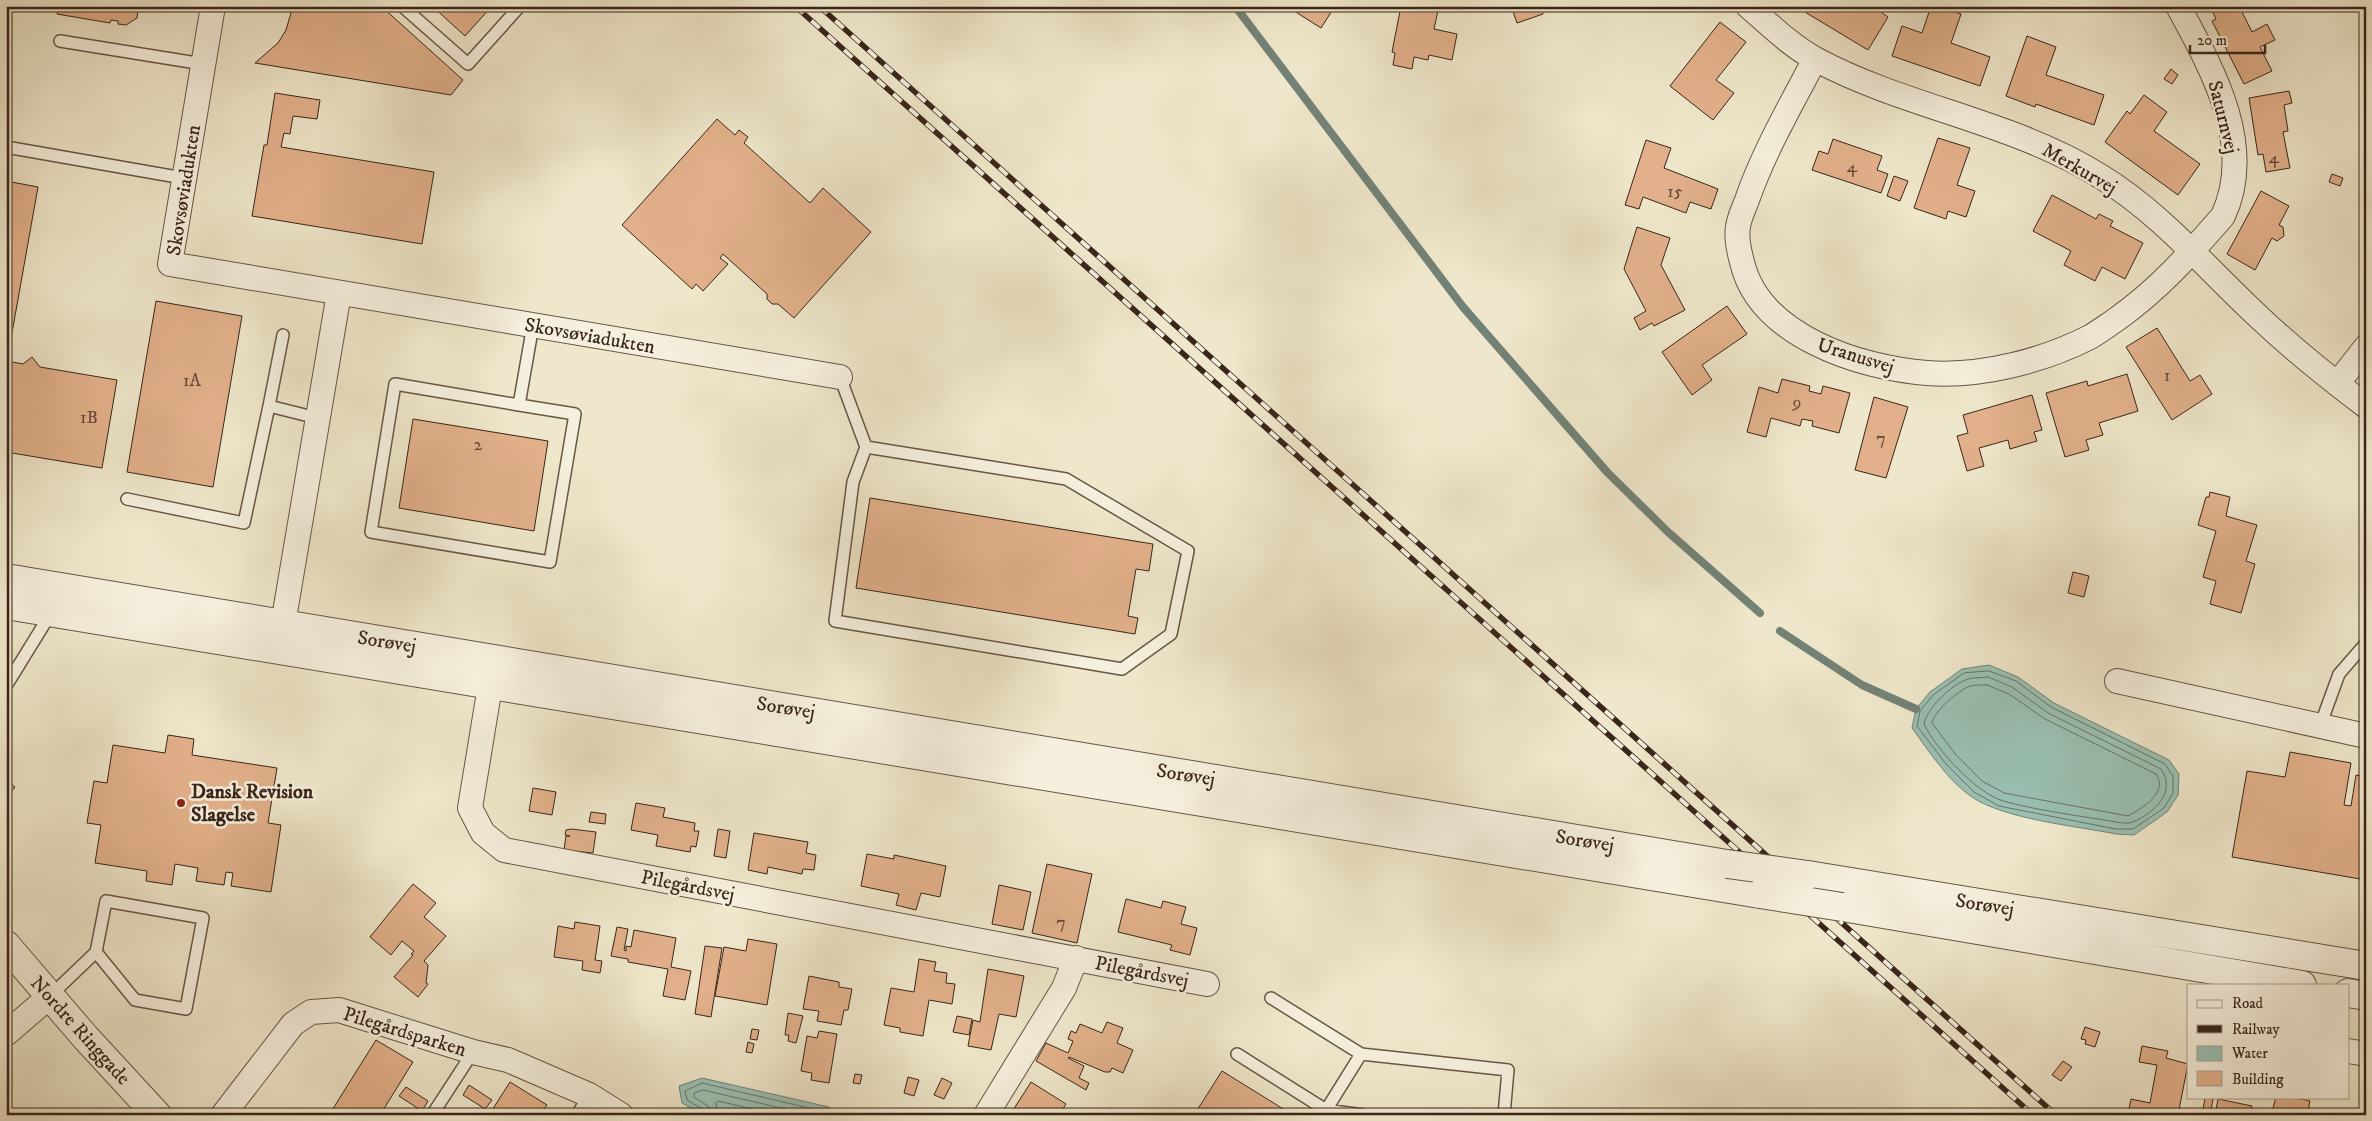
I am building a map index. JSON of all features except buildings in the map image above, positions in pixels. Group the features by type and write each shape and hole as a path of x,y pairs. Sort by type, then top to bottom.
{"street":[{"name":"Skovsøviadukten","path":"213,6 170,264 840,377"},
{"name":"Merkurvej","path":"1748,6 1781,35 1815,59 1859,80 2020,136 2063,155 2101,176 2135,201 2192,252 2262,320 2337,384 2366,406"},
{"name":"Saturnvej","path":"2178,6 2214,73 2235,147 2235,181 2231,200 2223,216 2192,252"},
{"name":"Uranusvej","path":"1815,59 1758,169 1738,227 1739,249 1744,274 1759,299 1788,328 1809,340 1831,351 1879,366 1928,374 1980,371 2029,362 2091,336 2147,298 2192,252"},
{"path":"281,636 316,418 339,293"},
{"path":"2337,384 2366,347"},
{"name":"Sorøvej","path":"6,578 59,599 281,636 495,658 1727,864 1808,875 2366,966"},
{"name":"Sorøvej","path":"6,605 59,599"},
{"name":"Sorøvej","path":"281,636 491,685 1842,907 2296,984"},
{"name":"Pilegårdsvej","path":"495,658 470,808 483,833 504,850 1207,984"},
{"path":"2117,681 2366,736"},
{"name":"Nordre Ringgade","path":"6,945 157,1115"},
{"name":"Pilegårdsvej","path":"986,1115 1064,988 1076,958"},
{"path":"2350,993 2366,996"},
{"path":"6,1034 50,996"},
{"name":"Pilegårdsparken","path":"223,1115 292,1024 312,1012 339,1010 472,1052 508,1060 583,1105 621,1115"},
{"path":"2350,1051 2366,1054"}],"lane":[{"path":"402,6 468,64 520,6"},
{"path":"60,40 203,64"},
{"path":"6,147 183,178"},
{"path":"519,405 533,325"},
{"path":"127,499 244,523 283,335"},
{"path":"840,377 866,447 853,482 834,621 1122,669 1172,634 1188,551 1066,478 866,447"},
{"path":"396,384 519,405 575,414 550,562 370,532 396,384"},
{"path":"268,406 316,418"},
{"path":"6,686 59,599"},
{"path":"2320,726 2339,674 2366,643"},
{"path":"50,996 96,952 106,901 203,918 186,1009 135,1000 96,952"},
{"path":"1271,998 1361,1054 1508,1070 1504,1115"},
{"path":"432,1115 472,1052"},
{"path":"1236,1054 1325,1112 1363,1115"},
{"path":"1325,1112 1361,1054"}],"water":[{"path":"1989,665 2018,677 2054,703 2169,760 2179,774 2178,795 2167,812 2134,835 2116,834 2041,821 2002,811 1986,805 1963,790 1939,765 1912,728 1916,709 1930,692 1962,669"},
{"path":"702,1078 829,1107 835,1115 703,1115 682,1103 679,1086"}],"waterway":[{"path":"1235,6 1463,307 1607,472 1668,532 1760,613"},
{"path":"1780,631 1862,685 1916,709"}],"railway":[{"path":"795,6 2033,1115"},
{"path":"819,6 2056,1115"}],"place":[{"name":"Dansk Revision Slagelse","path":"181,803"}]}
